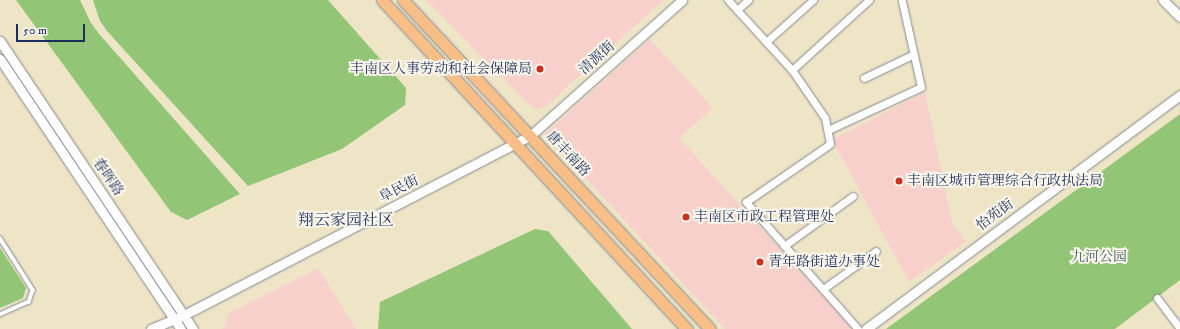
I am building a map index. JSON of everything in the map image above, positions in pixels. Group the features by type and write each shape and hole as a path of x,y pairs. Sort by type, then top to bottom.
{"main road":[{"path":"382,0 687,329"},
{"name":"唐丰南路","path":"403,0 710,329"}],"street":[{"name":"清源街","path":"530,136 682,0"},
{"path":"728,0 792,70 825,118 830,144 746,202 858,329"},
{"path":"737,10 748,0"},
{"path":"766,42 813,0"},
{"path":"792,70 869,0"},
{"path":"1163,0 1180,17"},
{"path":"828,130 921,87 902,1"},
{"name":"春晖路","path":"0,41 193,329"},
{"path":"864,78 914,54"},
{"name":"春晖路","path":"0,59 181,329"},
{"name":"怡苑街","path":"866,329 1180,95"},
{"name":"阜民街","path":"151,329 184,315 530,136"},
{"path":"784,246 853,196"},
{"path":"823,289 876,251"},
{"path":"1157,298 1179,328"}],"lane":[{"path":"0,238 33,290 29,302 0,315"}],"shaded area":[{"name":"丰南区人事劳动和社会保障局","path":"426,0 664,0 546,106 538,109 531,106"},
{"path":"650,39 713,108 679,138 851,327 848,329 725,329 545,134"},
{"name":"丰南区城市管理综合行政执法局","path":"925,92 952,222 965,242 909,282 832,140"},
{"path":"318,268 356,329 223,329 229,313"}],"green space":[{"path":"16,0 80,0 91,23 100,35 240,194 187,220 171,212"},
{"path":"93,0 328,0 406,88 405,105 342,149 248,186 107,31 100,21"},
{"name":"九河公园","path":"1180,114 1180,280 1115,329 886,329"},
{"path":"535,229 548,231 632,329 378,329 380,302"},
{"path":"0,248 26,288 23,298 0,308"}],"place":[{"name":"丰南区人事劳动和社会保障局","path":"540,69"},
{"name":"丰南区城市管理综合行政执法局","path":"899,181"},
{"name":"丰南区市政工程管理处","path":"686,217"},
{"name":"青年路街道办事处","path":"760,262"}],"district":[{"name":"翔云家园社区","path":"346,220"}]}
